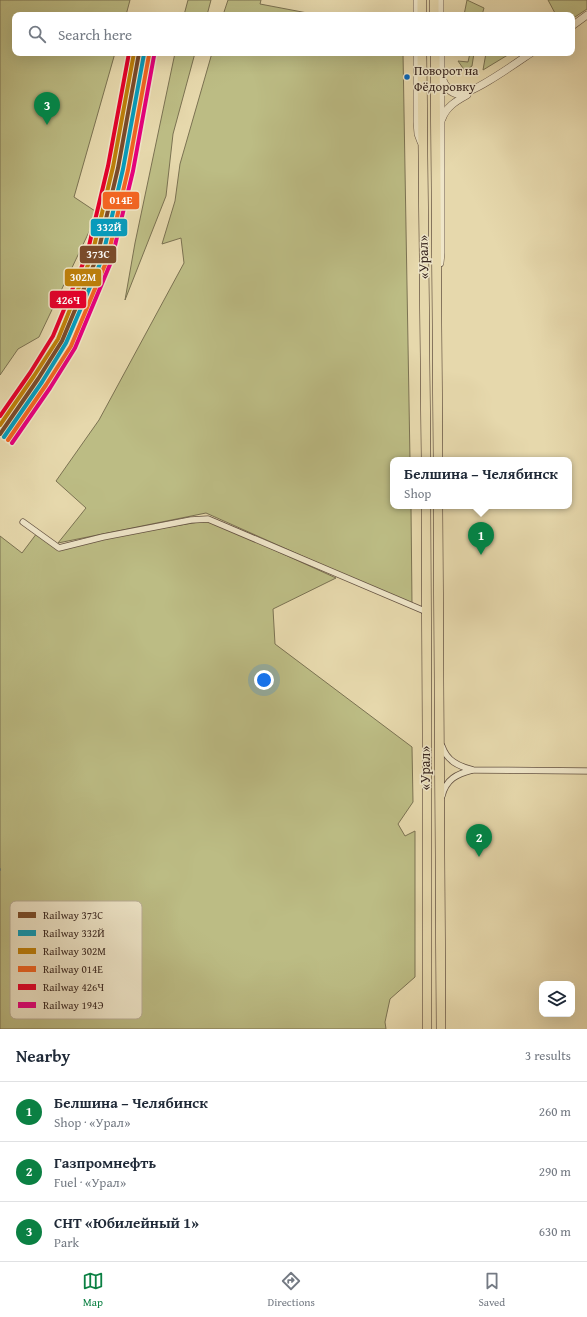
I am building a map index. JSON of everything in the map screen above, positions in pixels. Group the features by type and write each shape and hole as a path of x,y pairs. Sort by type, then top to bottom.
{"main road":[{"path":"422,0 422,12"},
{"path":"434,0 434,12"},
{"name":"«Урал»","path":"422,56 426,457"},
{"name":"«Урал»","path":"435,56 438,457"},
{"name":"«Урал»","path":"426,509 427,1029"},
{"name":"«Урал»","path":"438,509 441,1029"}],"street":[{"path":"417,0 417,12"},
{"path":"440,0 440,12"},
{"path":"575,24 587,15"},
{"path":"417,56 417,122 418,134 423,149"},
{"path":"437,284 441,253 441,56"},
{"path":"440,134 444,114 454,103 526,56"},
{"path":"441,76 446,87 454,94 464,94 480,86"},
{"path":"22,522 59,548 103,537 183,521 208,519 427,612"},
{"path":"439,739 444,752 450,760 460,766 473,770"},
{"path":"440,812 443,794 447,783 460,773 473,770 587,771"}],"green space":[{"path":"0,0 130,0 127,12 12,12 12,56 114,56 74,197 98,213 39,337 18,349 0,375"},
{"path":"188,0 211,0 208,12 185,12"},
{"path":"228,0 261,0 260,4 302,12 224,12"},
{"path":"467,0 484,8 483,12 465,12"},
{"path":"548,0 587,0 587,9 575,17 575,12 554,12"},
{"path":"174,56 194,56 173,134 166,196 125,300 135,243"},
{"path":"211,56 403,56 410,457 390,457 390,509 411,509 412,605 206,513 58,543 86,508 56,481 99,420 184,263 181,238 162,244 175,201 180,164"},
{"path":"469,56 474,56 472,66 465,71 458,61 468,62"},
{"path":"485,56 506,56 483,70"},
{"path":"205,521 215,523 336,578 273,609 275,644 412,747 413,802 398,824 405,836 415,831 415,977 390,999 385,1022 386,1029 0,1029 0,536 22,553 37,533 54,546"}],"rail line":[{"name":"426Ч","path":"0,416 30,373 53,336 87,254 108,166 128,56"},
{"name":"302М","path":"0,425 58,339 92,255 113,167 133,56"},
{"name":"373C","path":"0,434 62,341 97,257 118,168 138,56"},
{"name":"332Й","path":"4,437 42,382 66,343 102,259 123,169 144,56"},
{"name":"014Е","path":"8,440 71,346 107,260 128,170 149,56"},
{"name":"194Э","path":"12,443 50,388 75,348 111,262 133,171 154,56"}],"place":[{"name":"Поворот на Фёдоровку","path":"407,77"},
{"name":"СНТ «Юбилейный 1»","path":"47,125"},
{"name":"Белшина – Челябинск","path":"481,555"},
{"name":"Газпромнефть","path":"479,857"}]}
